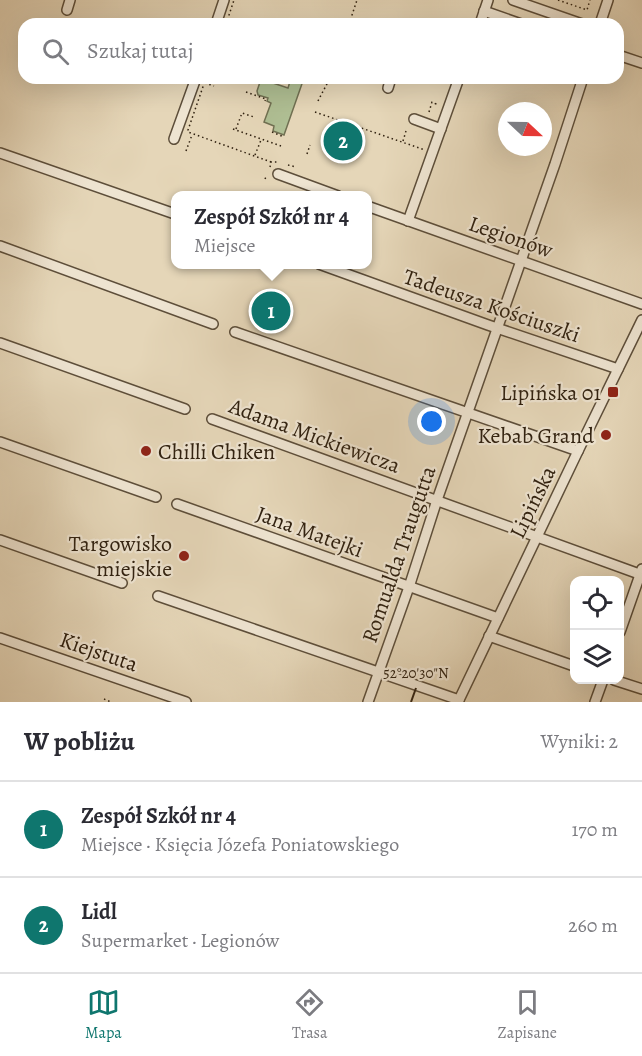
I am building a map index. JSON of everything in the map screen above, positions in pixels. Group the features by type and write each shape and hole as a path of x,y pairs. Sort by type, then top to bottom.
{"street":[{"path":"218,18 224,0"},
{"path":"482,18 488,0"},
{"path":"513,0 565,18"},
{"path":"602,18 608,0"},
{"path":"484,11 504,18"},
{"path":"624,57 642,63"},
{"path":"174,139 198,84"},
{"path":"388,88 389,84"},
{"path":"408,221 457,84"},
{"name":"Romualda Traugutta","path":"368,702 581,84"},
{"path":"414,119 441,129"},
{"path":"0,153 171,213"},
{"path":"278,174 327,191"},
{"name":"Legionów","path":"372,208 642,304"},
{"path":"0,246 213,324"},
{"name":"Tadeusza Kościuszki","path":"333,269 618,369"},
{"name":"Lipińska","path":"459,701 642,320"},
{"path":"234,332 578,451"},
{"path":"0,343 185,409"},
{"name":"Adama Mickiewicza","path":"212,419 641,573"},
{"path":"0,442 156,497"},
{"name":"Jana Matejki","path":"177,504 498,618"},
{"path":"0,540 122,583"},
{"path":"621,630 641,573"},
{"path":"158,596 459,701"},
{"path":"489,636 570,665"},
{"name":"Kiejstuta","path":"0,638 186,702"},
{"path":"624,683 642,689"},
{"path":"595,702 602,684"}],"path":[{"path":"228,18 234,0"},
{"path":"350,18 357,0"},
{"path":"558,0 587,10 590,0"},
{"path":"199,84 188,130 192,134 271,162 277,162"},
{"path":"209,84 214,86"},
{"path":"318,101 327,84"},
{"path":"246,92 266,99 265,101"},
{"path":"429,112 432,102 435,105"},
{"path":"315,112 426,150"},
{"path":"254,117 242,113 234,129 281,146"},
{"path":"403,142 406,131"},
{"path":"272,132 284,137"},
{"path":"186,151 192,134"},
{"path":"255,156 261,139"},
{"path":"307,154 310,145"},
{"path":"270,167 271,162"},
{"path":"288,165 296,167"},
{"path":"104,699 111,702"}],"green space":[{"path":"259,84 276,84 288,88 289,84 302,84 284,135 273,131 274,126 264,122 271,103 267,101 268,98 258,95 257,91"}],"place":[{"name":"Lidl","path":"343,141"},
{"name":"Zespół Szkół nr 4","path":"271,311"},
{"name":"Lipińska 01","path":"613,392"},
{"name":"Kebab Grand","path":"606,435"},
{"name":"Chilli Chiken","path":"146,451"},
{"name":"Targowisko miejskie","path":"184,556"}]}
